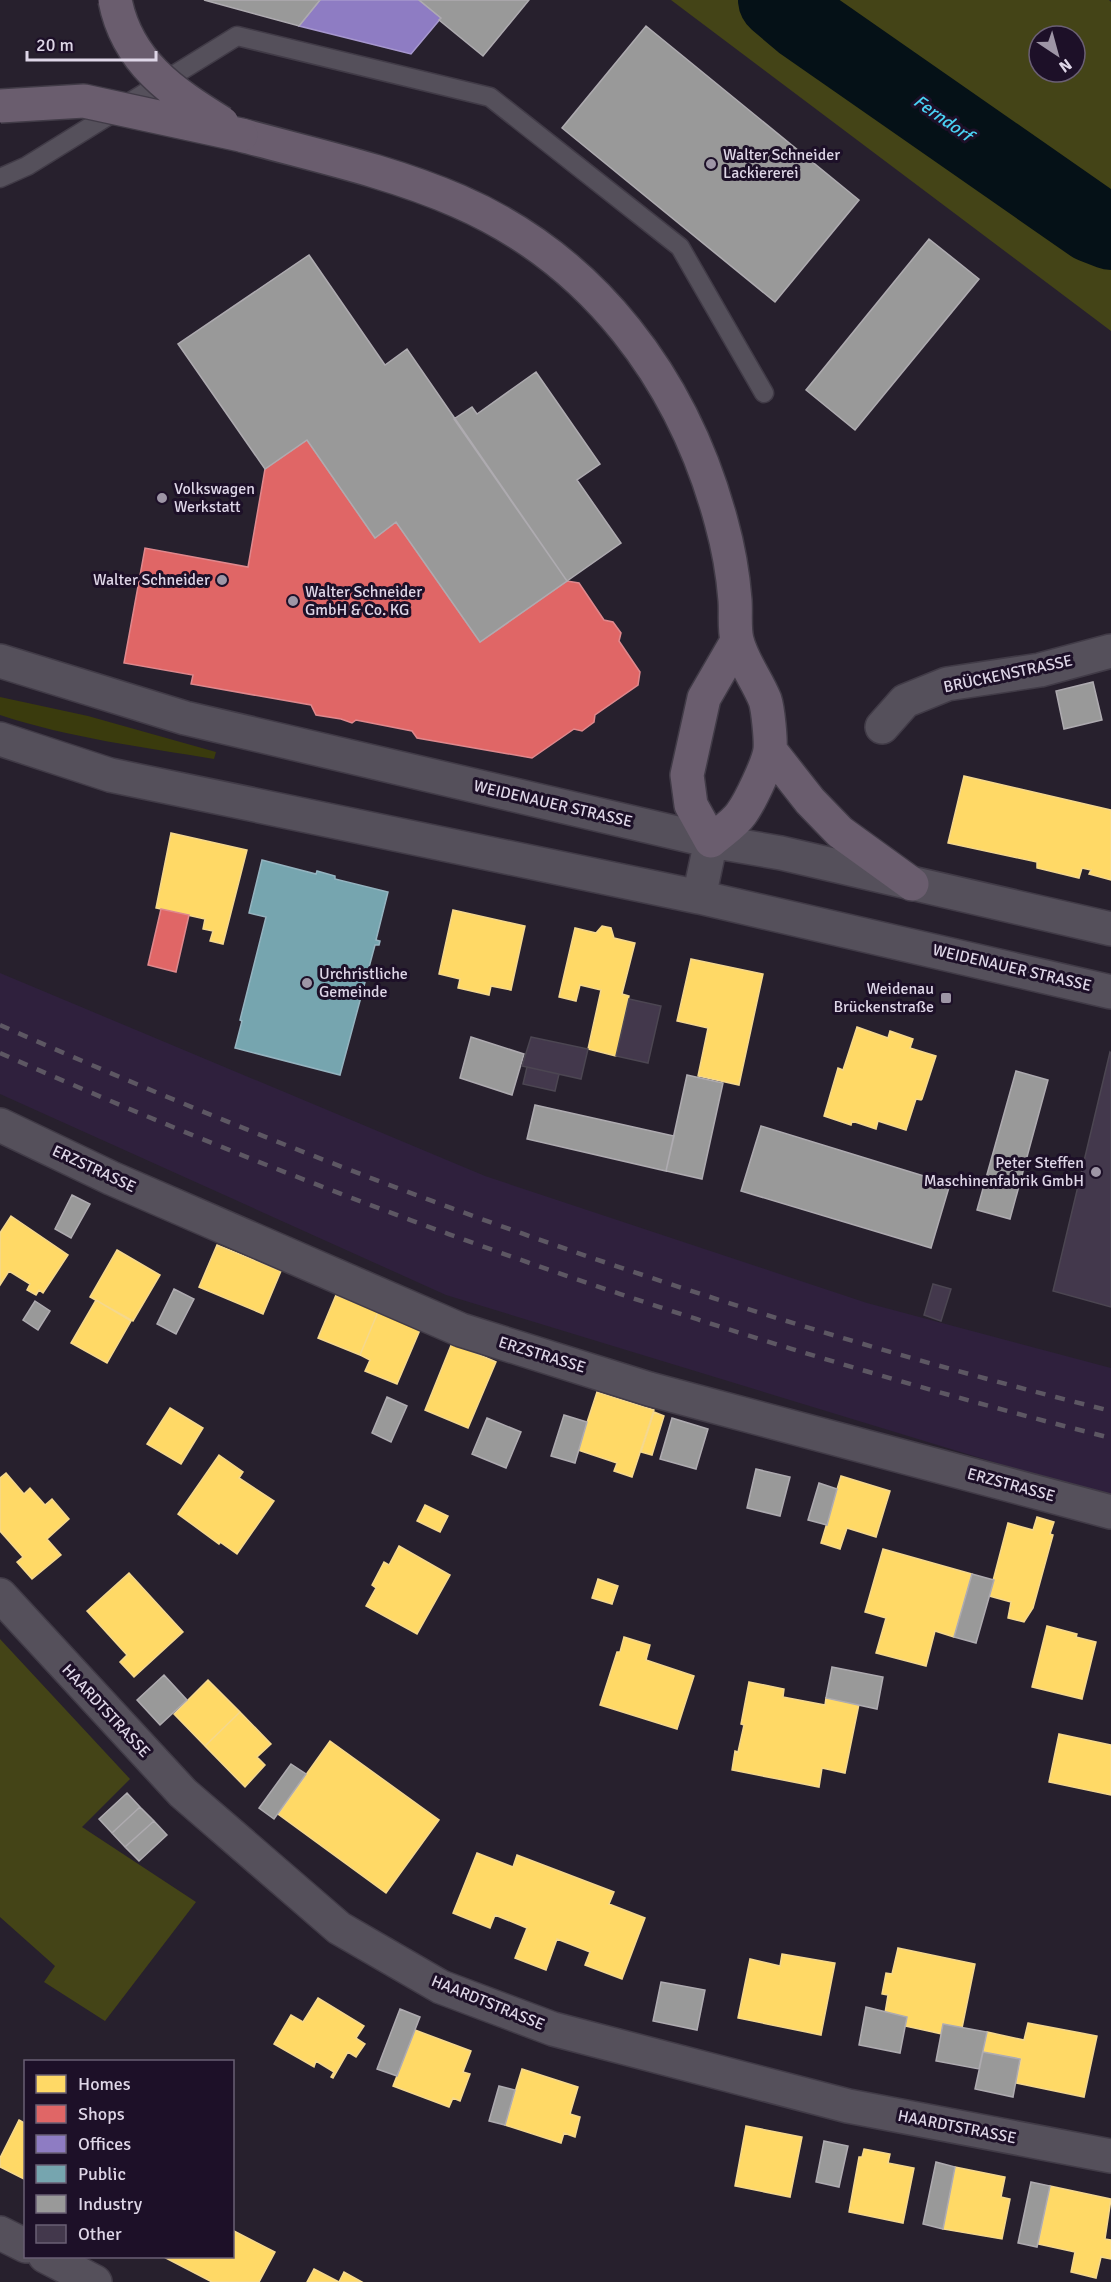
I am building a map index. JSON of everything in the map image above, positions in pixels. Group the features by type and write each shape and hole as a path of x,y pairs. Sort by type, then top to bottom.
{"highway":[{"path":"115,0 119,21 143,63 179,96 241,135"},
{"path":"0,106 84,101 241,135 404,180 459,201 506,226 545,252 575,275 606,304 634,338 657,372 678,407 699,454 722,522 735,600 737,641 765,702 770,750 751,797 740,816 711,841 691,805 687,775 704,698 737,641"},
{"path":"770,750 810,801 840,832 912,884"}],"street":[{"name":"BRÜCKENSTRASSE","path":"882,727 905,701 947,684 1040,670 1111,651"},
{"name":"WEIDENAUER STRASSE","path":"0,661 185,718 711,841 781,853 1111,928"},
{"name":"WEIDENAUER STRASSE","path":"0,739 110,775 699,897 1111,992"},
{"path":"699,897 711,841"},
{"name":"ERZSTRASSE","path":"0,1125 111,1178 461,1330 649,1389 1111,1512"},
{"name":"HAARDTSTRASSE","path":"0,1595 183,1793 339,1928 441,1987 553,2029 848,2106 1111,2156"},
{"path":"0,2233 24,2245"},
{"path":"49,2258 95,2282"}],"lane":[{"path":"0,178 27,166 237,36 490,97 680,247 764,393"}],"shaded area":[{"path":"671,0 1109,0 1111,2 1111,331"},
{"path":"0,697 88,716 216,752 214,759 53,730 0,715"},
{"path":"0,973 485,1176 867,1303 1111,1368 1111,1498 446,1295 0,1094"},
{"path":"0,1639 130,1779 82,1827 196,1902 105,2021 44,1982 55,1966 0,1917"}],"building: Homes":[{"path":"964,776 1111,810 1111,880 1089,874 1091,870 1082,868 1079,878 1037,868 1037,862 948,843"},
{"path":"171,833 247,850 223,944 210,941 213,931 203,929 205,919 156,908"},
{"path":"453,910 525,926 511,990 491,986 489,995 458,988 460,979 439,974"},
{"path":"602,926 611,928 614,938 635,943 622,994 629,996 616,1056 588,1049 601,990 580,985 576,1001 559,997 575,928 596,933"},
{"path":"691,959 763,974 739,1085 698,1076 708,1028 677,1021"},
{"path":"857,1027 888,1038 890,1031 913,1039 910,1048 936,1056 922,1099 916,1099 906,1130 878,1121 876,1129 852,1121 851,1125 824,1116 838,1068 843,1070"},
{"path":"11,1216 68,1255 43,1293 39,1290 36,1295 27,1290 30,1284 9,1271 0,1285 0,1233"},
{"path":"217,1245 281,1271 263,1314 199,1287"},
{"path":"117,1250 160,1275 133,1321 90,1297"},
{"path":"336,1295 378,1312 360,1355 318,1338"},
{"path":"96,1300 131,1321 107,1363 71,1343"},
{"path":"378,1312 420,1330 397,1384 365,1371 370,1360 360,1355"},
{"path":"452,1343 496,1362 468,1428 425,1410"},
{"path":"597,1392 654,1410 632,1477 614,1471 617,1463 578,1450"},
{"path":"170,1408 203,1428 181,1464 147,1444"},
{"path":"654,1412 664,1416 652,1455 641,1452"},
{"path":"219,1455 243,1472 239,1478 274,1501 237,1554 220,1542 219,1544 178,1514"},
{"path":"6,1473 24,1494 30,1488 45,1505 52,1499 69,1519 47,1539 61,1555 32,1579 17,1562 23,1557 0,1531 0,1478"},
{"path":"841,1476 890,1491 876,1537 847,1528 840,1549 821,1543"},
{"path":"425,1505 448,1516 440,1532 417,1521"},
{"path":"1037,1517 1054,1522 1050,1534 1053,1535 1033,1608 1024,1622 1008,1618 1011,1602 989,1596 1008,1523 1033,1530"},
{"path":"399,1546 450,1575 417,1634 366,1606 376,1588 372,1585 384,1562 389,1565"},
{"path":"883,1549 972,1574 954,1637 935,1631 926,1666 876,1653 886,1618 865,1612"},
{"path":"129,1573 183,1632 134,1677 120,1662 127,1655 87,1611"},
{"path":"598,1579 618,1586 612,1604 592,1598"},
{"path":"1047,1626 1096,1642 1082,1699 1032,1687"},
{"path":"624,1637 650,1645 646,1660 694,1676 677,1729 600,1705"},
{"path":"208,1680 240,1712 205,1746 174,1714"},
{"path":"749,1682 784,1689 783,1697 825,1705 826,1698 859,1704 845,1773 822,1768 819,1787 732,1770 735,1751 738,1752 744,1725 741,1724"},
{"path":"240,1712 271,1744 257,1757 265,1765 245,1787 205,1746"},
{"path":"1059,1734 1111,1745 1111,1795 1049,1782"},
{"path":"330,1741 439,1820 386,1893 278,1814"},
{"path":"477,1853 513,1867 517,1855 614,1892 609,1904 645,1918 622,1979 585,1965 590,1952 557,1939 546,1970 515,1958 527,1928 495,1915 490,1928 453,1913"},
{"path":"898,1948 975,1964 962,2028 943,2024 942,2034 905,2026 907,2017 885,2013 888,1995 882,1994 886,1973 892,1974"},
{"path":"782,1954 835,1963 821,2035 738,2018 750,1959 780,1966"},
{"path":"318,1998 364,2026 356,2038 365,2044 356,2057 348,2052 333,2078 331,2077 334,2072 316,2061 314,2067 274,2044 291,2015 303,2022"},
{"path":"1028,2023 1097,2036 1084,2097 1016,2083 1021,2059 983,2052 987,2032 1024,2040"},
{"path":"415,2030 471,2051 463,2072 470,2074 460,2101 453,2098 449,2107 393,2086"},
{"path":"522,2069 578,2087 570,2114 580,2117 575,2137 564,2133 561,2143 505,2125"},
{"path":"19,2120 24,2123 24,2179 0,2167 0,2158"},
{"path":"746,2126 802,2137 790,2197 735,2186"},
{"path":"864,2149 890,2154 888,2163 914,2168 903,2223 849,2212 859,2157 862,2157"},
{"path":"955,2167 1005,2177 1001,2197 1010,2199 1002,2239 943,2229"},
{"path":"1050,2186 1111,2199 1105,2239 1111,2240 1111,2259 1101,2257 1096,2278 1071,2272 1075,2252 1038,2244"},
{"path":"234,2231 275,2252 259,2282 212,2282 166,2258 234,2258"},
{"path":"314,2269 339,2282 307,2282"},
{"path":"344,2272 362,2282 339,2282"}],"building: Shops":[{"name":"Walter Schneider GmbH & Co. KG","path":"307,440 375,538 396,522 480,642 567,581 579,583 604,620 613,622 621,633 619,641 640,672 638,685 595,715 594,722 582,731 574,729 532,758 417,738 412,731 356,720 352,723 316,715 311,705 191,684 193,675 124,663 145,548 248,567 265,469"},
{"path":"161,909 189,915 176,972 148,965"}],"building: Offices":[{"path":"320,0 419,0 441,18 411,54 299,26"}],"building: Public":[{"name":"Urchristliche Gemeinde","path":"262,860 316,874 317,871 335,876 335,879 388,892 376,940 380,941 379,945 375,945 340,1075 235,1048 266,917 249,913"}],"building: Industry":[{"path":"204,0 320,0 299,26"},
{"path":"419,0 529,0 483,56 439,20 441,18"},
{"name":"Walter Schneider Lackiererei","path":"646,26 859,200 775,302 562,128"},
{"path":"929,239 979,279 855,430 806,390"},
{"path":"309,255 385,365 407,349 567,581 480,642 396,522 375,538 307,440 265,469 178,344"},
{"path":"536,372 600,464 577,480 621,543 567,581 454,419 472,407 477,414"},
{"path":"1093,682 1102,720 1064,729 1056,691"},
{"path":"471,1037 524,1054 512,1095 460,1078"},
{"path":"1016,1071 1048,1080 1010,1219 977,1210"},
{"path":"687,1075 723,1083 702,1179 666,1171"},
{"path":"535,1105 674,1136 666,1171 527,1139"},
{"path":"761,1126 950,1184 931,1248 741,1191"},
{"path":"72,1195 90,1204 71,1238 55,1229"},
{"path":"174,1289 194,1299 176,1334 157,1324"},
{"path":"35,1301 50,1311 38,1330 23,1320"},
{"path":"387,1397 407,1406 391,1442 372,1433"},
{"path":"564,1415 587,1422 575,1463 551,1456"},
{"path":"487,1418 521,1432 506,1468 472,1454"},
{"path":"672,1418 708,1429 696,1469 660,1459"},
{"path":"756,1469 790,1477 780,1516 747,1508"},
{"path":"819,1483 837,1489 827,1525 808,1520"},
{"path":"972,1574 994,1580 976,1643 954,1637"},
{"path":"832,1667 883,1677 877,1709 826,1698"},
{"path":"164,1675 187,1700 160,1725 137,1700"},
{"path":"291,1764 306,1774 274,1819 259,1808"},
{"path":"127,1793 140,1807 112,1833 99,1819"},
{"path":"140,1807 154,1821 125,1847 112,1833"},
{"path":"154,1821 167,1835 139,1861 125,1847"},
{"path":"661,1982 705,1990 697,2030 653,2021"},
{"path":"866,2007 907,2017 900,2053 859,2045"},
{"path":"400,2009 420,2017 397,2076 377,2069"},
{"path":"943,2024 987,2032 979,2069 936,2061"},
{"path":"983,2052 1020,2059 1013,2097 975,2089"},
{"path":"499,2086 515,2090 505,2125 489,2121"},
{"path":"824,2141 848,2146 839,2187 816,2182"},
{"path":"936,2162 955,2167 943,2229 923,2224"},
{"path":"1031,2182 1050,2186 1037,2247 1018,2243"}],"building: Other":[{"path":"629,999 661,1006 648,1063 616,1056"},
{"path":"531,1037 588,1049 581,1079 522,1066"},
{"name":"Peter Steffen Maschinenfabrik GmbH","path":"1111,1053 1111,1307 1053,1291"},
{"path":"527,1067 559,1074 555,1091 523,1084"},
{"path":"933,1284 951,1289 941,1321 924,1315"}],"waterway":[{"name":"Ferndorf","path":"777,0 803,22 1093,224 1111,231"}],"railway":[{"path":"0,1025 271,1139 547,1242 827,1333 969,1374 1111,1411"},
{"path":"0,1053 271,1167 547,1269 827,1360 1111,1438"}],"place":[{"name":"Walter Schneider Lackiererei","path":"711,164"},
{"name":"Volkswagen Werkstatt","path":"162,498"},
{"name":"Walter Schneider","path":"222,580"},
{"name":"Walter Schneider GmbH & Co. KG","path":"293,601"},
{"name":"Urchristliche Gemeinde","path":"307,983"},
{"name":"Weidenau Brückenstraße","path":"946,998"},
{"name":"Peter Steffen Maschinenfabrik GmbH","path":"1096,1172"}]}
